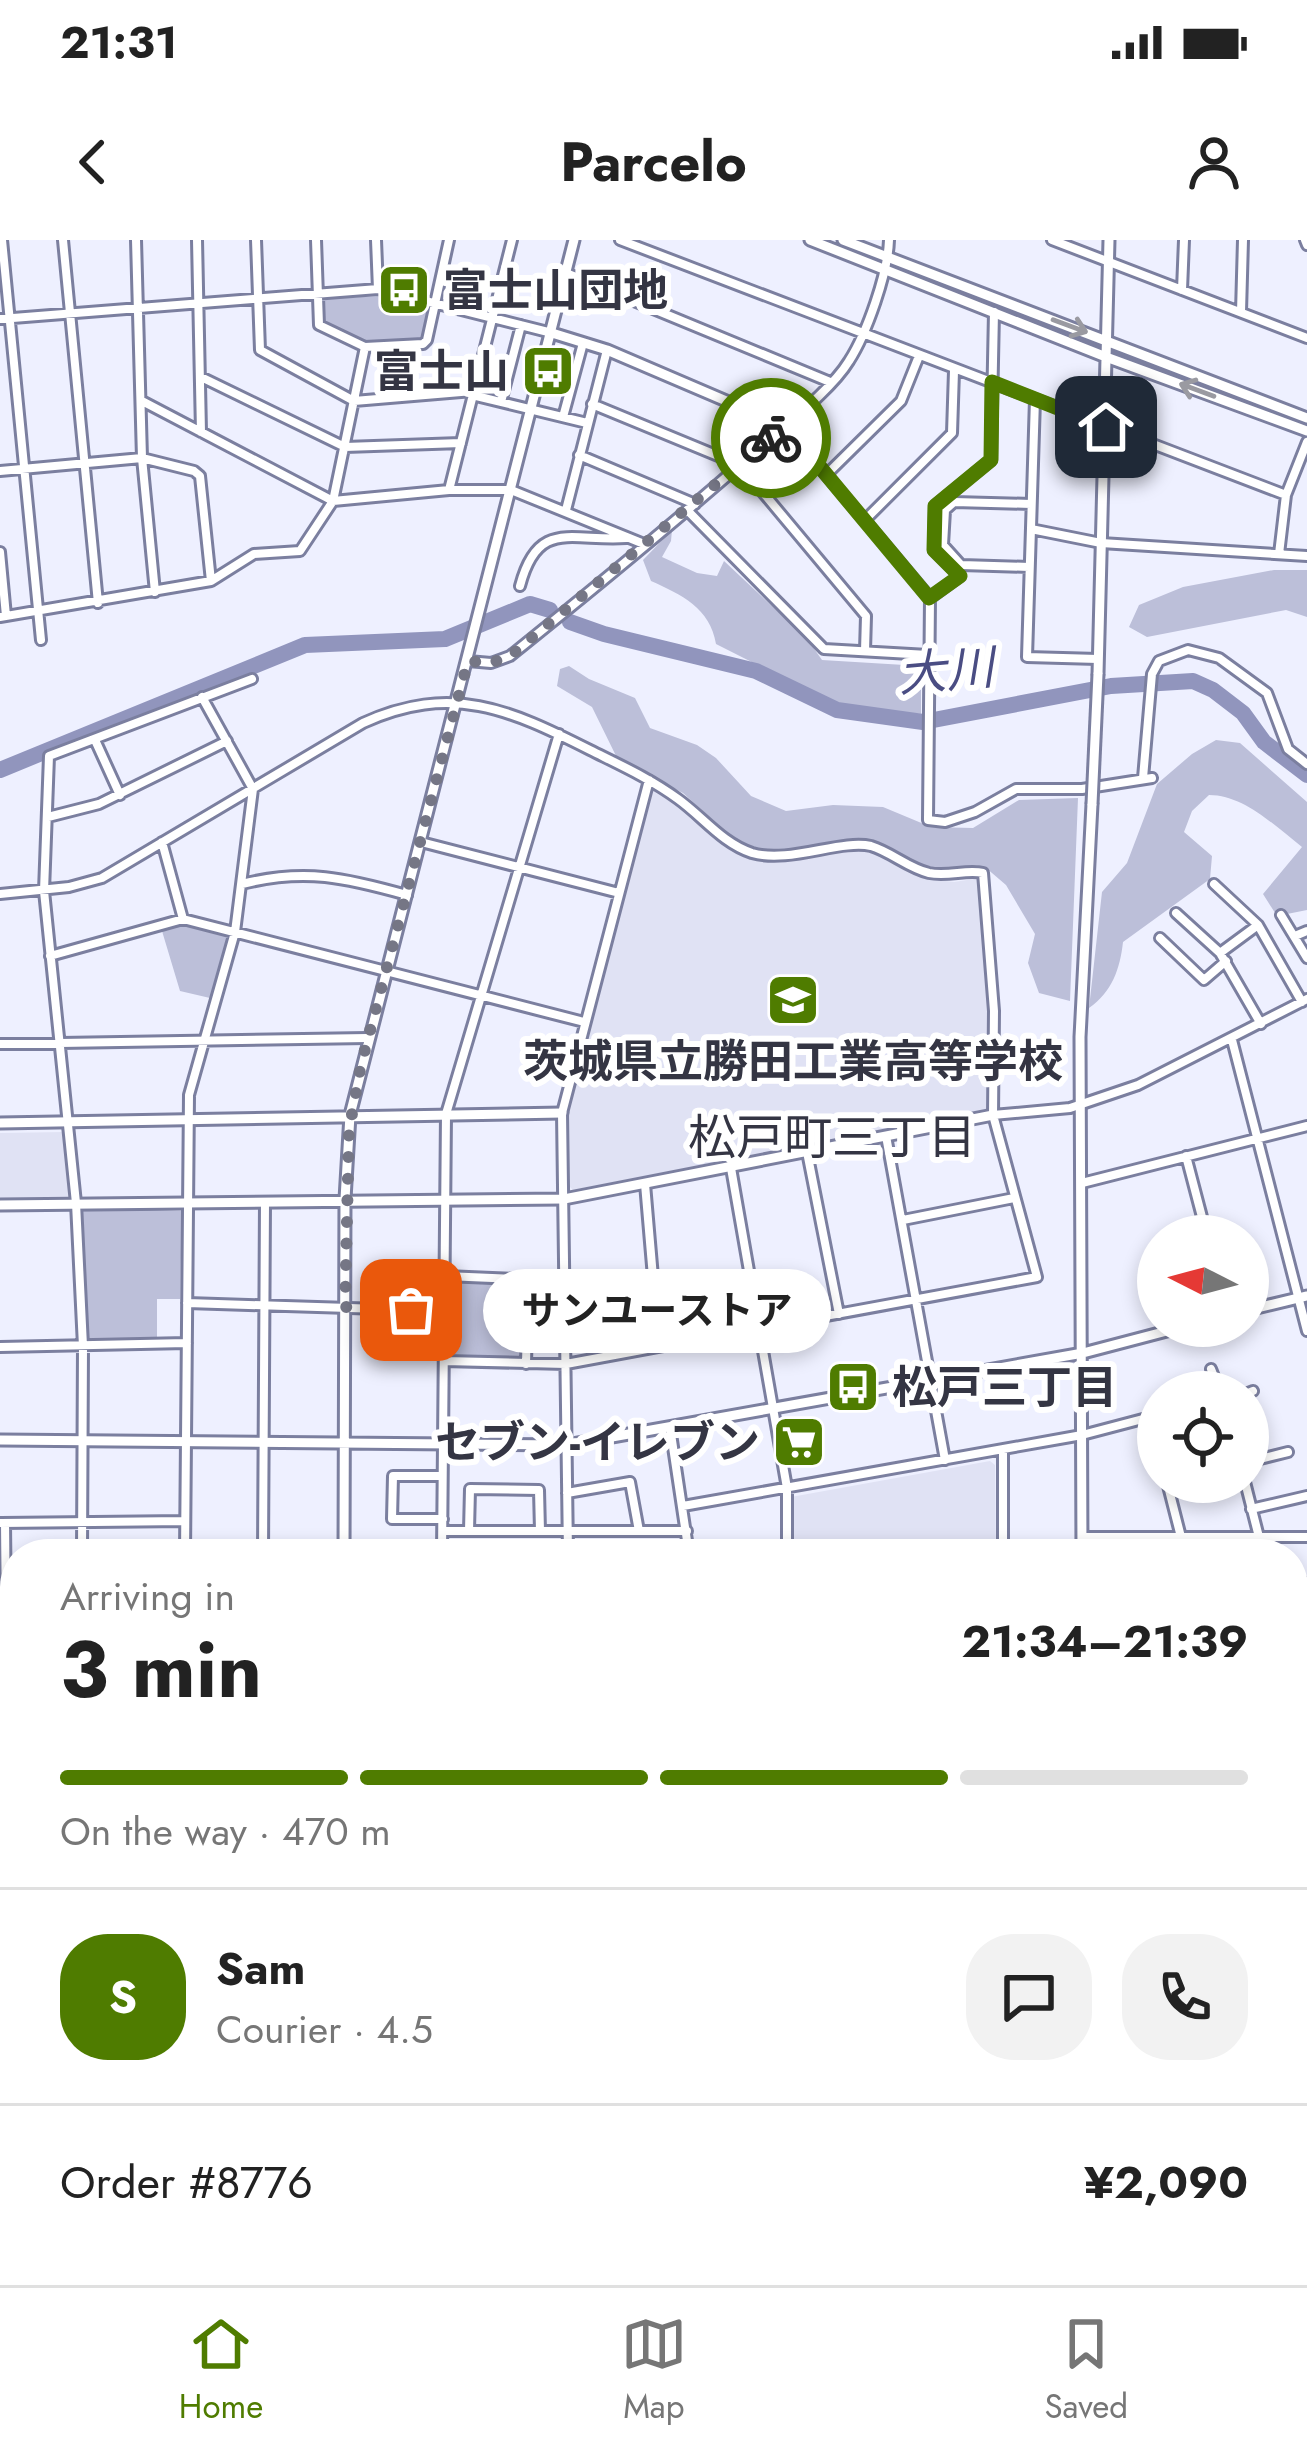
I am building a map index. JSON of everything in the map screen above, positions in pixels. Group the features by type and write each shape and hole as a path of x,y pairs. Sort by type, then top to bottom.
{"street":[{"path":"2,240 5,319 41,640"},
{"path":"63,240 98,603"},
{"path":"136,240 142,458 155,592"},
{"path":"197,240 201,432"},
{"path":"256,240 260,350 354,401 473,393 587,424"},
{"path":"316,240 319,325 365,347 423,344 449,240"},
{"path":"376,240 378,289"},
{"path":"449,490 512,240"},
{"path":"344,1539 345,1199 350,1115 574,240"},
{"path":"620,240 1286,495"},
{"path":"810,240 1107,340 1307,418"},
{"path":"843,240 994,312 1307,430"},
{"path":"468,661 501,661 545,628 740,465 849,363 887,264 889,240"},
{"path":"1052,240 1307,338"},
{"path":"1108,240 1098,674 1080,1037 1082,1537 1307,1537"},
{"path":"1182,290 1184,240"},
{"path":"1241,312 1244,240"},
{"path":"566,273 830,382"},
{"path":"5,319 378,289 607,350 785,425 929,598 928,820 946,822 975,812 1016,789 1082,789 1148,778 1151,678 1159,661 1178,651 1219,658 1267,693 1288,749 1307,764"},
{"path":"929,598 960,576 934,550 935,506 991,460 994,312"},
{"path":"501,402 521,325"},
{"path":"563,417 584,343"},
{"path":"0,552 3,617 211,581 254,554 300,551 333,501 365,347"},
{"path":"566,510 607,350"},
{"path":"828,473 901,401 919,356"},
{"path":"866,519 952,433 954,370"},
{"path":"201,376 345,447 460,443"},
{"path":"1035,399 1027,657 1098,659"},
{"path":"142,401 333,501 449,490 511,490 646,544"},
{"path":"592,404 740,465 866,616 865,652"},
{"path":"1280,554 1286,495 1307,442"},
{"path":"579,455 691,507 824,649 928,655"},
{"path":"0,470 142,458 194,471 200,476 211,581"},
{"path":"1029,567 962,565 943,545 945,510 954,502 1031,504"},
{"path":"1030,529 1101,543 1307,556"},
{"path":"520,586 531,554 551,540 574,535 627,538"},
{"path":"81,1539 83,1346 76,1204 44,891 49,756 252,679"},
{"path":"185,1539 189,1095 235,932 254,789 202,697"},
{"path":"0,895 102,878 384,713 458,701 511,712 649,780 734,846 757,855 869,845 927,873 958,876 980,871 994,1011 993,1115 1037,1277 566,1364 444,1361"},
{"path":"442,1539 446,1114 559,734"},
{"path":"95,740 120,795"},
{"path":"48,817 100,804 226,741"},
{"path":"567,1539 562,1112 649,780"},
{"path":"162,842 183,919"},
{"path":"421,842 619,893"},
{"path":"242,884 320,874 407,895"},
{"path":"0,1205 564,1198 993,1115 1081,1104 1138,1085 1305,1000 1258,925 1214,884"},
{"path":"1176,913 1223,957 1261,1024"},
{"path":"1281,915 1307,958"},
{"path":"50,956 183,919 584,1022"},
{"path":"1160,938 1204,980 1258,925"},
{"path":"1295,936 1307,931"},
{"path":"0,1045 368,1038"},
{"path":"1232,1040 1303,1297 1307,1330"},
{"path":"0,1123 562,1112"},
{"path":"1082,1183 1307,1126"},
{"path":"886,1136 945,1460"},
{"path":"807,1152 839,1314"},
{"path":"1186,1156 1201,1215"},
{"path":"731,1168 787,1488 787,1539"},
{"path":"646,1184 659,1347"},
{"path":"903,1220 1013,1198"},
{"path":"263,1539 265,1202"},
{"path":"445,1276 565,1281"},
{"path":"526,1364 528,1280"},
{"path":"1269,1305 1303,1297"},
{"path":"187,1303 444,1312"},
{"path":"0,1440 567,1445 1083,1353 1137,1339"},
{"path":"0,1348 188,1343"},
{"path":"683,1506 1082,1435 1137,1420"},
{"path":"670,1427 688,1539"},
{"path":"1003,1449 1003,1539"},
{"path":"1269,1457 1288,1452"},
{"path":"442,1476 393,1476 392,1519 442,1519"},
{"path":"567,1492 631,1482 639,1532"},
{"path":"469,1531 470,1489 539,1490 540,1531"},
{"path":"1251,1509 1307,1496"},
{"path":"1172,1503 1181,1537"},
{"path":"1250,1503 1259,1537"},
{"path":"2,1523 185,1521"},
{"path":"442,1531 687,1532"}],"shaded area":[{"path":"380,296 429,308 423,341 365,344 322,323 321,299"},
{"path":"672,530 662,557 697,573 717,576 724,561 808,640 822,660 921,666 921,714 839,706 716,644 701,612 651,581 643,560"},
{"path":"1274,570 1307,570 1307,617 1286,610 1147,637 1129,627 1139,605 1183,587"},
{"path":"569,666 635,698 650,728 697,745 751,796 786,811 833,805 883,807 931,827 973,828 1019,800 1078,798 1070,1001 1039,993 1028,963 1035,934 1006,885 985,867 949,871 927,867 871,840 773,852 739,844 683,793 619,762 592,707 557,686 560,669"},
{"path":"1216,740 1240,743 1307,802 1307,910 1277,916 1263,894 1302,847 1247,806 1209,795 1192,811 1184,832 1212,856 1210,879 1123,942 1114,979 1089,1008 1102,892 1127,863 1157,784"},
{"name":"茨城県立勝田工業高等学校","path":"658,790 722,844 760,860 868,850 928,879 980,878 991,1029 987,1109 573,1190 568,1185 567,1112 653,791"},
{"path":"183,925 229,937 210,998 180,991 162,931"},
{"path":"65,1132 72,1194 68,1199 0,1200 0,1133"},
{"path":"82,1210 182,1211 180,1299 157,1299 157,1340 87,1340"},
{"path":"450,1282 524,1284 521,1359 448,1357"},
{"path":"990,1461 995,1465 996,1539 792,1539 791,1497"}],"waterway":[{"name":"大川","path":"0,770 305,645 445,639 530,604 550,610"},
{"name":"大川","path":"570,622 756,671 837,710 923,722 1111,686 1193,681 1243,713 1264,742 1307,775"}],"way so far":[{"path":"411,1310 345,1307 349,1130 361,1065 468,661 491,663 510,656 771,438"}],"place":[{"name":"富士山団地","path":"404,290"},
{"name":"富士山","path":"548,371"},
{"name":"茨城県立勝田工業高等学校","path":"793,1000"},
{"name":"サンユーストア","path":"411,1310"},
{"name":"松戸三丁目","path":"853,1387"},
{"name":"セブン-イレブン","path":"799,1442"}],"district":[{"name":"松戸町三丁目","path":"832,1137"}],"route":[{"path":"771,438 785,425 929,598 960,576 934,550 935,506 991,460 992,382 1106,427"}]}
